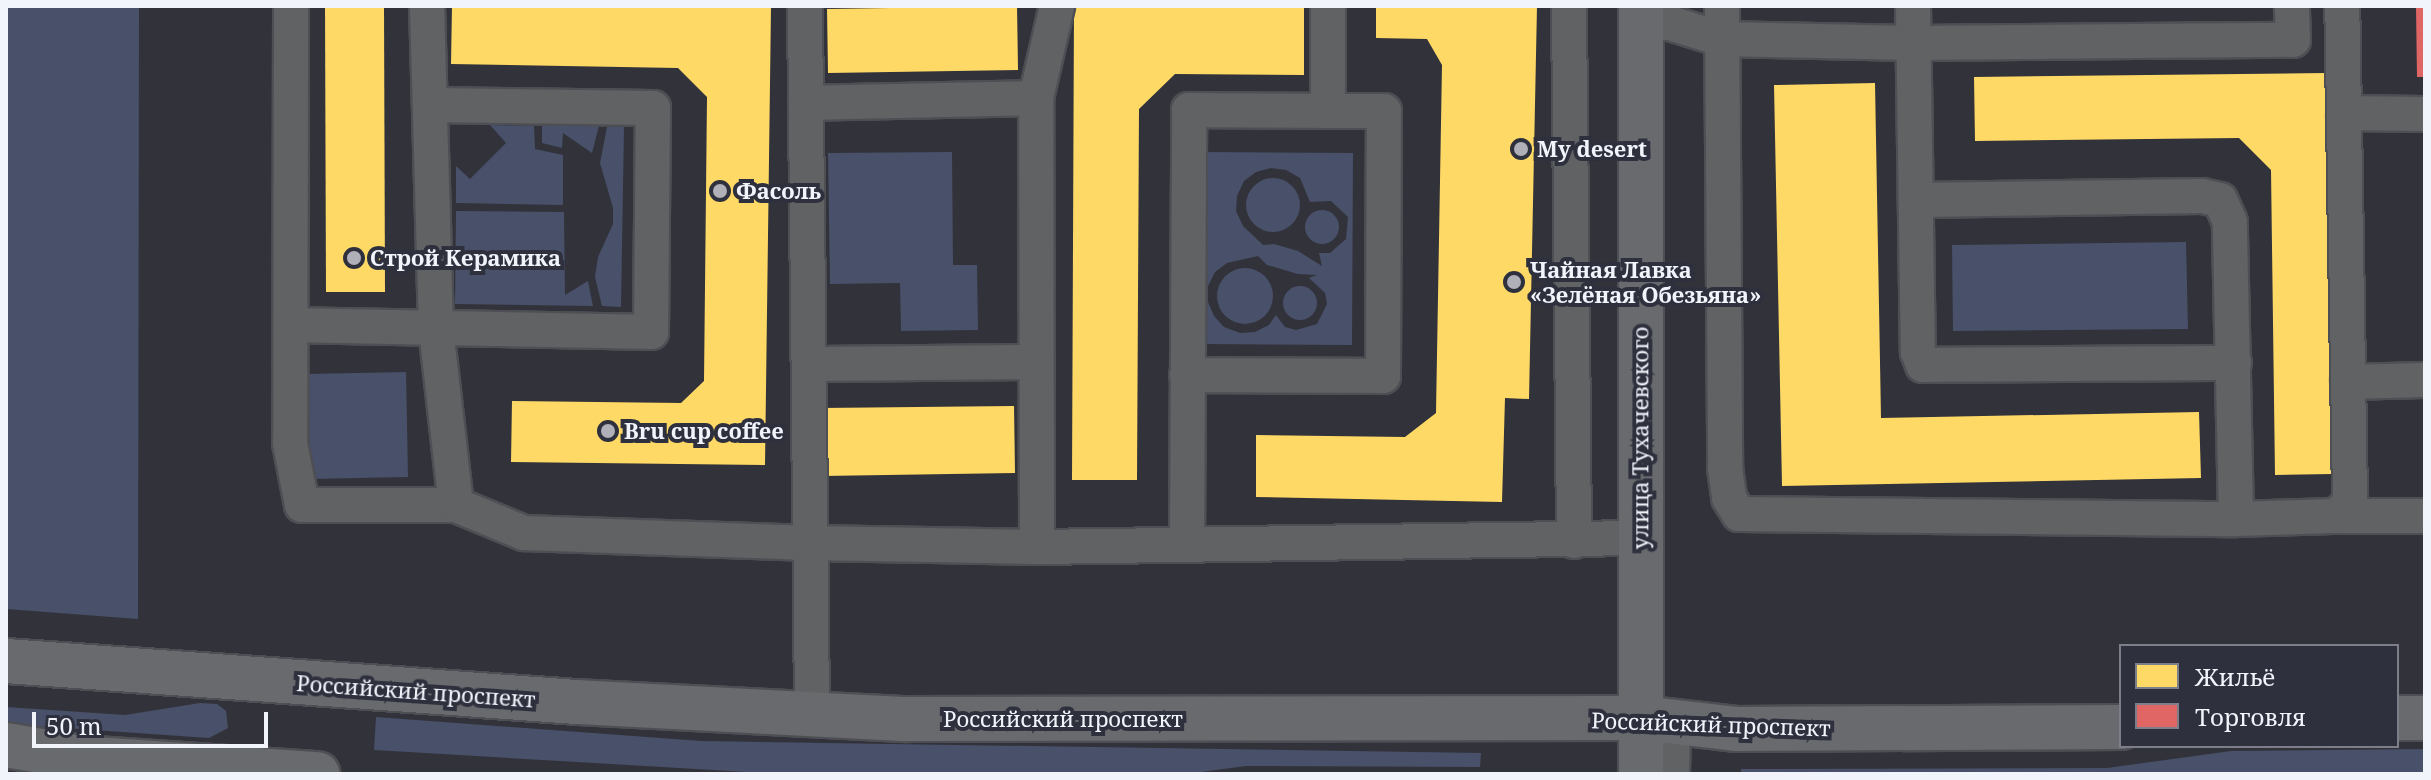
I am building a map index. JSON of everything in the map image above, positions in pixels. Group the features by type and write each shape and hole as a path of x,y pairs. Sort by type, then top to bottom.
{"main road":[{"name":"улица Тухачевского","path":"1641,15 1640,538 1658,720 1641,774"},
{"name":"Российский проспект","path":"6,661 577,702 905,719 1658,720 1735,729 2119,727"},
{"path":"2399,718 2425,718"},
{"path":"6,745 81,758 317,774"}],"lane":[{"path":"291,6 290,443 302,505 456,505 524,533 810,543 1037,547 1640,538"},
{"path":"427,6 436,329 456,505"},
{"path":"805,6 812,714"},
{"path":"1037,547 1036,98 1057,6"},
{"path":"1328,6 1328,111"},
{"path":"1569,6 1574,541"},
{"path":"1913,6 1918,352 1923,365 2234,363"},
{"path":"1641,15 1670,23 1721,22 1913,43 2293,40 2292,6"},
{"path":"2333,516 2344,510 2350,499 2342,6"},
{"path":"1721,22 1725,468 1729,498 1739,514 2236,519 2425,516"},
{"path":"806,103 1036,98"},
{"path":"291,325 651,332 653,108 430,105"},
{"path":"1187,375 1383,376 1384,111 1189,110 1187,375 1187,544"},
{"path":"2344,113 2425,114"},
{"path":"1917,200 2202,196 2220,200 2230,222 2236,519"},
{"path":"809,364 1036,362"},
{"path":"2348,382 2425,380"},
{"path":"1658,720 1672,774"}],"shaded area":[{"path":"6,6 139,6 138,619 6,609"},
{"path":"490,125 534,126 535,149 563,155 563,205 456,203 456,166 470,179 506,143"},
{"path":"542,126 599,126 592,153 563,133 562,148 542,143"},
{"path":"607,127 624,127 621,307 602,306 595,277 598,257 613,224 613,208 600,163"},
{"path":"952,152 953,265 977,265 978,330 901,331 900,283 830,284 828,153"},
{"path":"1204,152 1353,153 1352,345 1203,344","holes":["1271,168 1286,170 1300,178 1310,202 1331,201 1348,217 1346,239 1330,253 1319,253 1322,266 1298,251 1274,244 1263,245 1243,226 1236,211 1237,196 1244,181 1256,172","1258,256 1267,265 1298,274 1317,275 1309,278 1325,293 1327,304 1317,324 1296,330 1285,327 1276,315 1269,325 1255,332 1240,333 1224,327 1214,316 1208,302 1208,286 1215,272 1227,263"]},
{"path":"1273,178 1284,180 1292,186 1298,194 1298,216 1292,224 1284,230 1273,232 1262,230 1254,224 1248,216 1246,205 1248,194 1254,186 1262,180"},
{"path":"1322,210 1334,215 1339,227 1334,239 1322,244 1310,239 1305,227 1310,215"},
{"path":"456,211 564,212 565,295 588,281 593,306 455,304"},
{"path":"2186,242 2188,329 1953,331 1952,245"},
{"path":"1245,268 1264,277 1273,296 1264,315 1245,324 1226,315 1217,296 1226,277"},
{"path":"1300,286 1312,291 1317,303 1312,315 1300,320 1288,315 1283,303 1288,291"},
{"path":"406,372 408,477 310,479 308,374"},
{"path":"200,703 217,704 226,711 228,728 209,738 6,724 6,707 125,715"},
{"path":"376,717 701,741 1481,753 1480,767 1246,766 1186,774 780,774 374,750"},
{"path":"2425,749 2425,774 1741,774 1741,769 2107,768 2231,751"}],"building: Жильё":[{"path":"325,6 384,6 385,292 326,292"},
{"path":"452,6 771,7 765,465 511,462 512,401 681,403 704,381 707,97 678,68 451,64"},
{"path":"1017,6 1018,70 828,73 827,9"},
{"path":"1074,6 1304,6 1304,75 1175,74 1139,109 1137,480 1072,480"},
{"path":"1376,6 1537,6 1529,399 1505,398 1502,502 1256,497 1256,435 1405,437 1436,413 1442,65 1427,39 1376,38"},
{"path":"2326,73 2332,474 2275,475 2271,170 2239,138 1975,141 1974,77"},
{"path":"1875,83 1881,418 2199,412 2201,478 1782,486 1774,85"},
{"path":"1014,406 1015,473 822,476 821,408"}],"building: Торговля":[{"path":"2416,6 2425,6 2425,77 2417,77"}],"place":[{"name":"My desert","path":"1521,149"},
{"name":"Фасоль","path":"720,191"},
{"name":"Строй Керамика","path":"354,258"},
{"name":"Чайная Лавка «Зелёная Обезьяна»","path":"1514,282"},
{"name":"Bru cup coffee","path":"608,431"}]}
